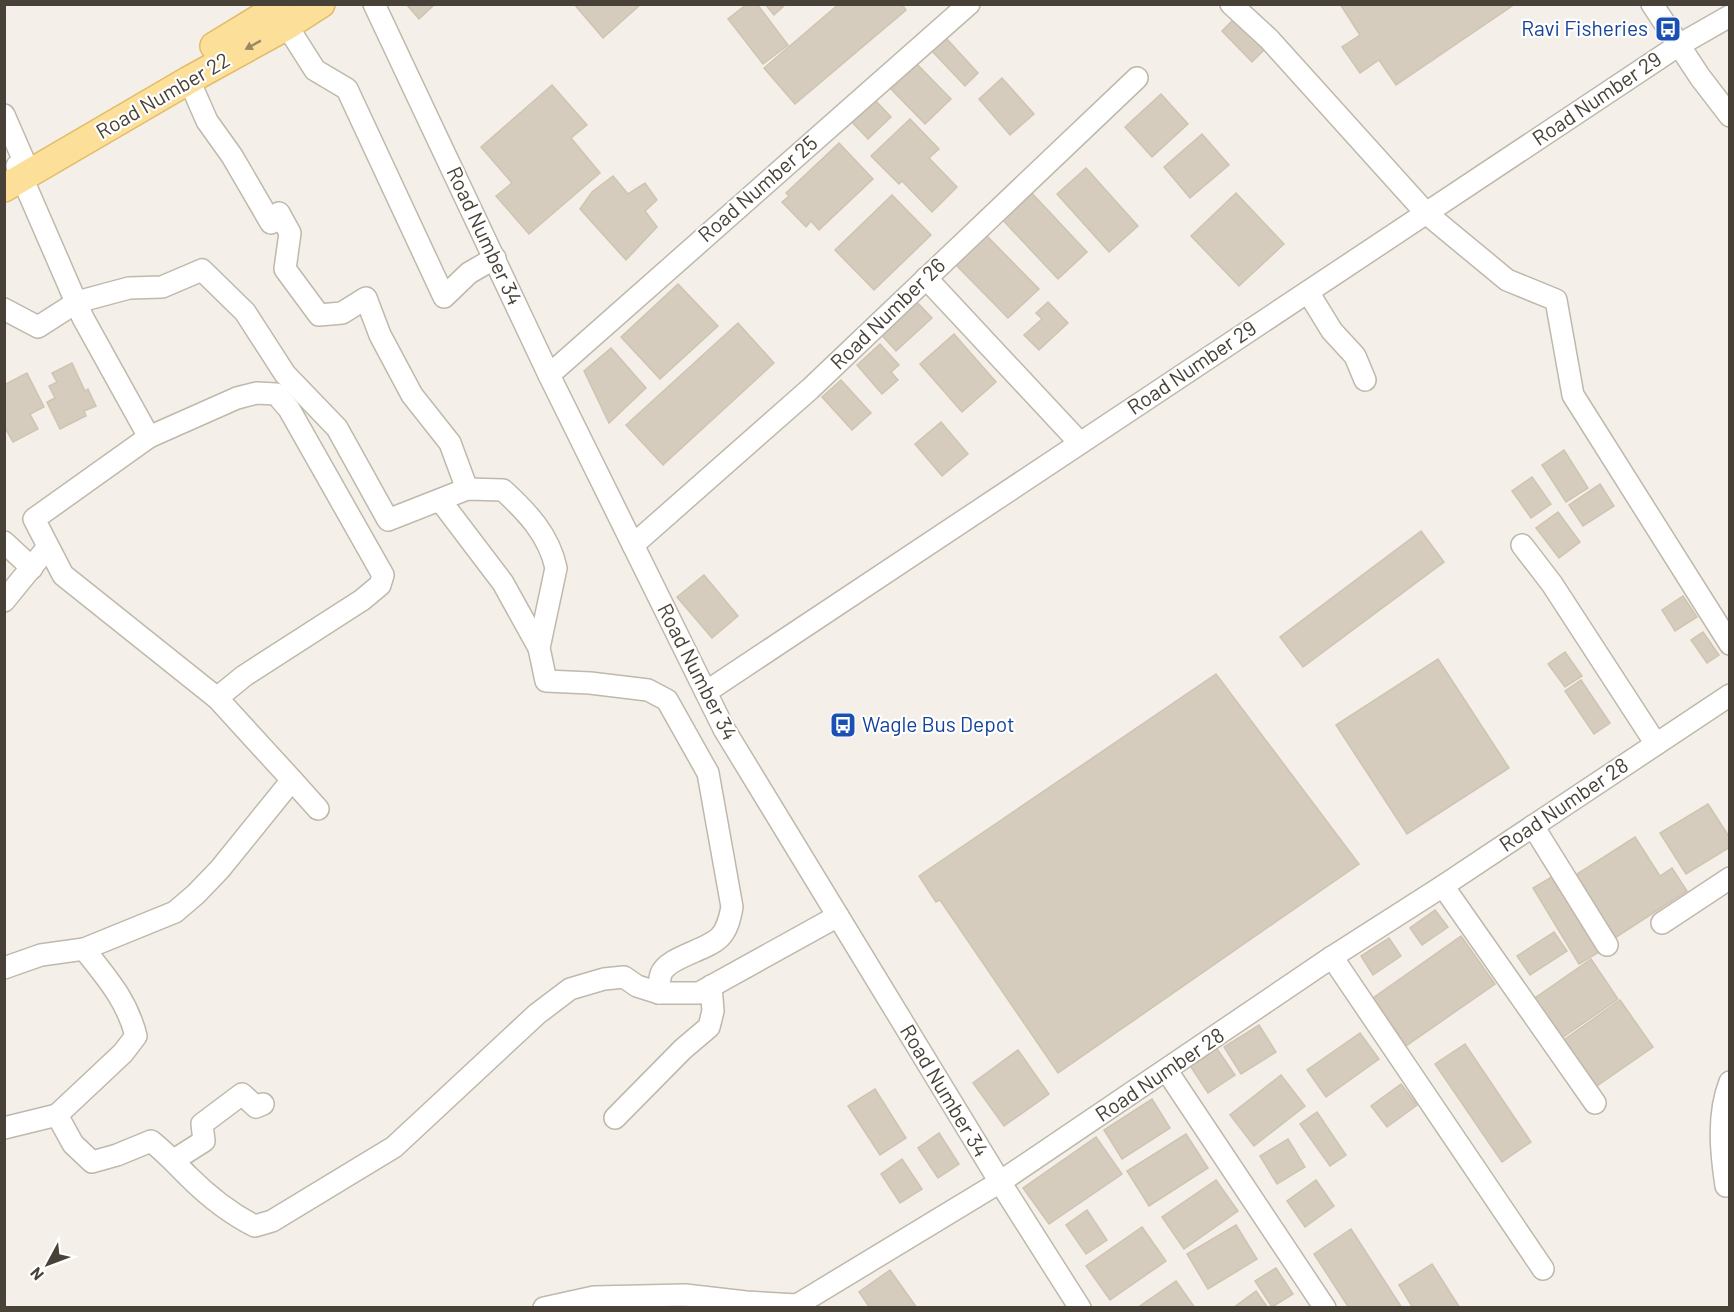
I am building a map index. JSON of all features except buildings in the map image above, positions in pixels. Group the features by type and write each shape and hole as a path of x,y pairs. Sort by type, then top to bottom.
{"main road":[{"name":"Road Number 22","path":"14,173 285,15 321,4"},
{"name":"Road Number 22","path":"14,173 189,80 285,15"}],"street":[{"name":"Road Number 34","path":"374,4 549,375 724,729 1000,1182 1080,1308"},
{"name":"Road Number 25","path":"549,375 969,4"},
{"path":"1231,4 1269,39 1426,213 1507,280 1556,300 1573,394 1730,644"},
{"path":"1652,4 1730,116"},
{"path":"285,15 315,70 347,89 444,297 469,273 495,258"},
{"name":"Road Number 29","path":"706,692 1679,45 1730,16"},
{"name":"Road Number 26","path":"633,545 810,388 1137,78"},
{"path":"189,80 207,121 232,156 271,223 279,213 290,233 285,268 319,315 342,313 366,298 380,335 412,395 450,443 467,489"},
{"path":"4,115 14,173 83,318 149,437"},
{"path":"4,309 38,327 77,302 129,288 162,287 202,270 245,312 285,374 337,428 388,520 467,489 503,490 526,511 543,533 554,555 556,568 538,648"},
{"path":"926,278 1080,443"},
{"path":"1308,292 1332,331 1355,356 1365,380"},
{"path":"216,698 244,676 362,600 380,585 383,575 289,409 276,394 257,393 237,398 149,437 34,519 63,575 216,698 318,809"},
{"path":"440,500 503,583 538,648 546,681 590,683 648,690 667,700 708,773 732,907 721,937 665,967 660,975 659,993"},
{"path":"4,542 32,568"},
{"path":"1522,545 1552,584 1656,744"},
{"path":"4,601 48,547"},
{"name":"Road Number 28","path":"544,1308 594,1298 685,1295 797,1305 1000,1182 1167,1071 1332,957 1730,695"},
{"path":"4,968 41,955 84,949 175,912 220,869 292,780"},
{"path":"1533,826 1607,945"},
{"path":"1662,923 1730,878"},
{"path":"1443,886 1595,1103"},
{"path":"57,1116 73,1144 92,1162 151,1141 174,1160 189,1177 242,1220 255,1226 272,1221 394,1147 537,1014 570,989 604,979 624,977 637,986 659,993 699,993 838,916"},
{"path":"4,1128 57,1116 123,1053 136,1036 124,1001 84,949"},
{"path":"1332,957 1543,1269"},
{"path":"615,1118 683,1049 709,1027 714,1011 711,986"},
{"path":"1167,1071 1325,1308"},
{"path":"1726,1186 1721,1152 1723,1100 1730,1082"},
{"path":"174,1160 204,1141 202,1124 242,1094 256,1107 263,1104"}],"place":[{"name":"Ravi Fisheries","path":"1668,29"},
{"name":"Wagle Bus Depot","path":"843,725"}]}
